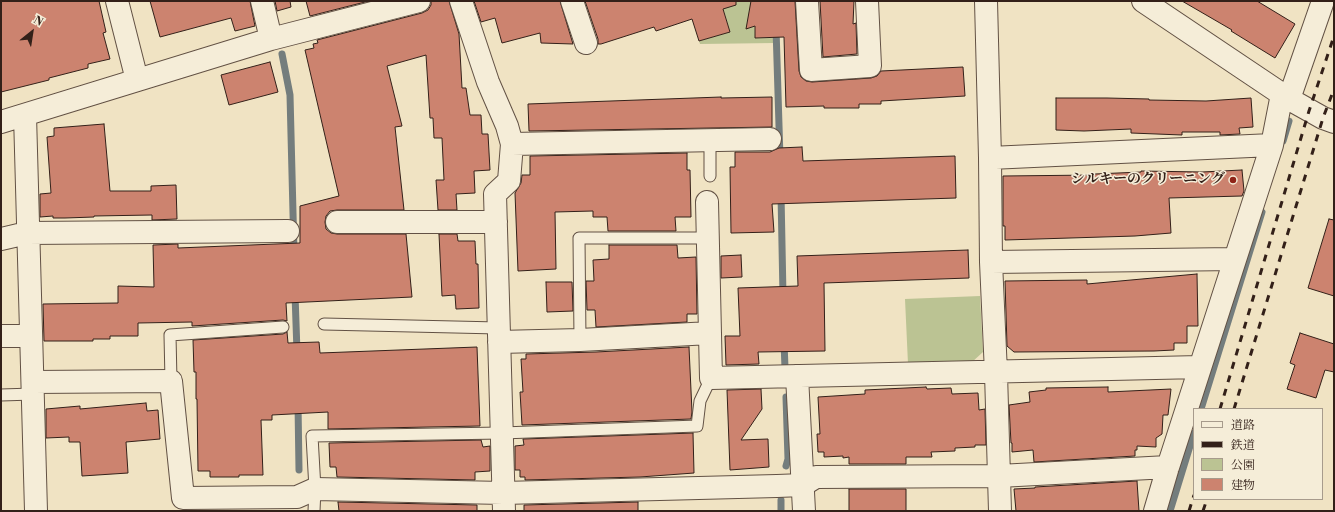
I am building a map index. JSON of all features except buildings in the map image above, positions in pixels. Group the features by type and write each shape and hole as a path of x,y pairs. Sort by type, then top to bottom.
{"street":[{"path":"117,1 137,80"},
{"path":"262,1 271,39"},
{"path":"1,122 271,39 419,1"},
{"path":"461,1 488,82 507,126 512,144 509,181 494,194 503,502"},
{"path":"572,1 586,43"},
{"path":"807,1 812,70 870,66 867,1"},
{"path":"986,1 991,262 1000,511"},
{"path":"1143,1 1166,7 1286,96 1322,118 1334,122"},
{"path":"1155,511 1272,145 1286,96 1323,1"},
{"path":"25,115 36,511"},
{"path":"512,144 770,140"},
{"path":"990,158 1272,145"},
{"path":"707,202 711,378 996,373 1200,367"},
{"path":"337,222 496,222"},
{"path":"1,239 28,233 288,231"},
{"path":"991,262 1235,259"},
{"path":"499,335 580,340 710,333"},
{"path":"1,336 30,336"},
{"path":"797,376 804,511"},
{"path":"33,388 171,381 183,498 297,497 315,489 503,502 803,485 816,477 999,476 1168,467"}],"lane":[{"path":"710,141 710,176"},
{"path":"580,340 579,238 708,238"},
{"path":"324,324 499,335"},
{"path":"171,381 170,334 283,327"},
{"path":"314,511 315,489 312,436 502,433 697,426 700,401 711,378"},
{"path":"1,395 33,388"}],"green space":[{"path":"721,1 754,1 755,38 776,38 775,43 700,44 699,41 730,32"},
{"path":"980,296 983,352 971,363 908,364 905,299"}],"waterway":[{"path":"776,28 780,158"},
{"path":"282,54 290,95 294,252"},
{"path":"1283,141 1289,121"},
{"path":"781,194 783,296"},
{"path":"1201,408 1262,212"},
{"path":"295,294 297,352"},
{"path":"784,342 785,368"},
{"path":"786,397 788,459 786,466"},
{"path":"298,404 299,470"},
{"path":"1170,511 1193,436"},
{"path":"781,500 781,511"}],"railway":[{"path":"1220,408 1309,111 1334,36"},
{"path":"1234,408 1323,118 1334,89"},
{"path":"1189,511 1193,498"},
{"path":"1203,511 1207,500"}],"place":[{"name":"シルキーのクリーニング","path":"1233,180"}]}
